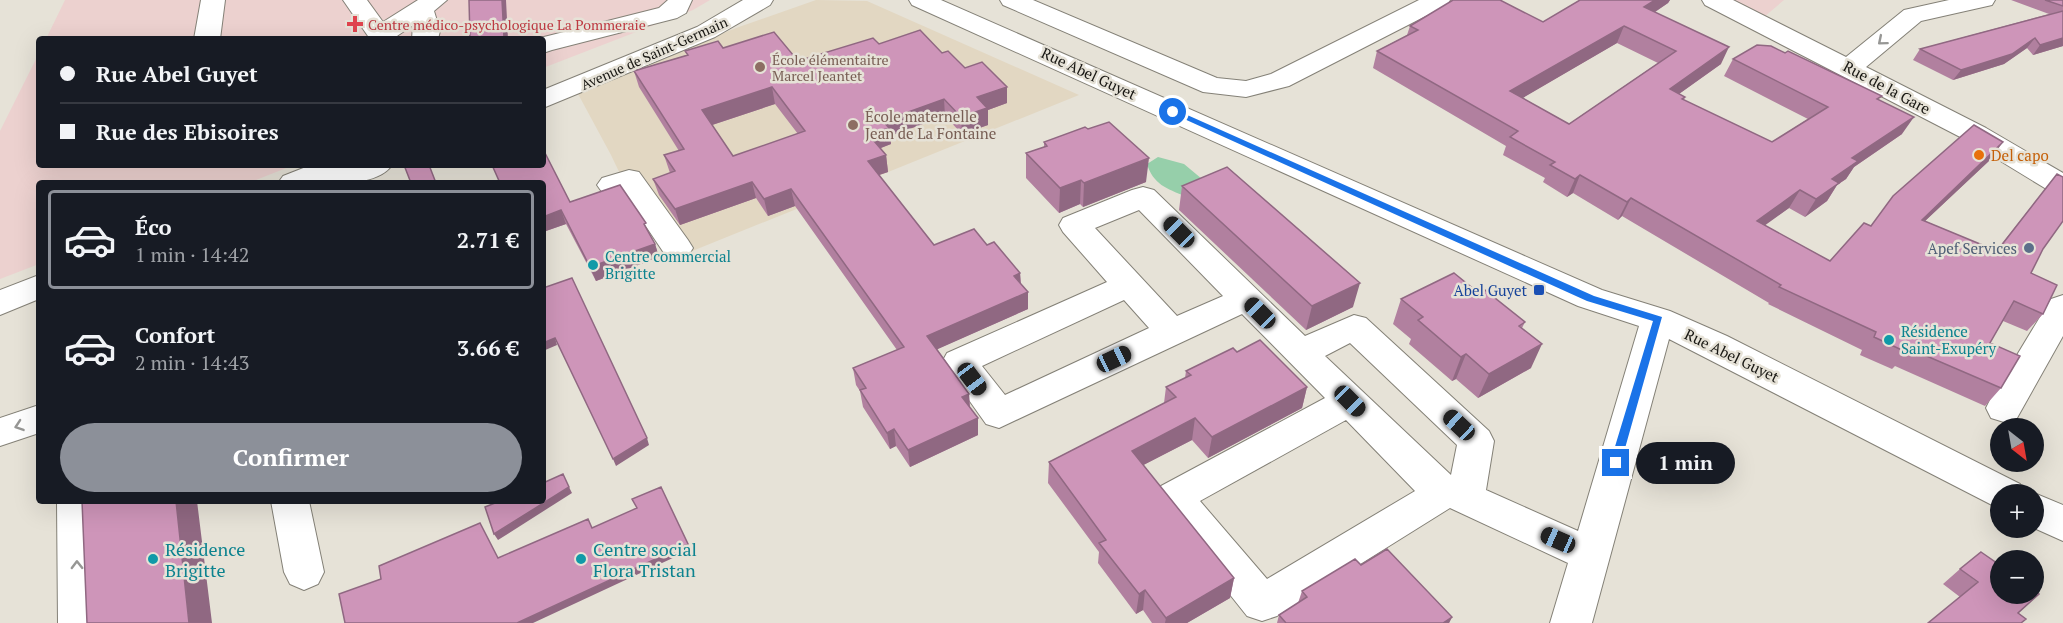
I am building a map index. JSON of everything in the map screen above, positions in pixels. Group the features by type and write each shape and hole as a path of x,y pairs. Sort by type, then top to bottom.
{"street":[{"path":"207,36 213,0"},
{"path":"356,0 383,36"},
{"path":"546,44 668,13 677,8 680,0"},
{"name":"Avenue de Saint-Germain","path":"546,84 698,27 746,0"},
{"name":"Avenue de Saint-Germain","path":"546,99 706,32 761,0"},
{"name":"Rue Abel Guyet","path":"921,0 1590,298 1658,320 1716,345 1990,486"},
{"path":"1012,0 1212,86 1240,89 1280,80 1438,0"},
{"name":"Rue de la Gare","path":"1714,0 1850,67 1987,140 2061,186"},
{"path":"1850,67 1913,15 1983,0"},
{"path":"385,36 428,4"},
{"path":"426,36 428,4"},
{"path":"1024,44 1057,20"},
{"path":"300,180 330,168"},
{"path":"340,180 370,168"},
{"path":"612,185 629,179 678,248"},
{"path":"1173,332 1074,225 1143,197 1301,354 1454,496 1590,554"},
{"path":"1129,285 959,362 999,414 1246,299"},
{"path":"0,303 36,287"},
{"path":"0,309 36,296"},
{"path":"2004,408 2063,307"},
{"path":"1571,623 1658,320"},
{"path":"1301,354 1354,327 1476,441 1454,496 1262,603 1174,496 1350,401"},
{"path":"0,432 36,420"},
{"path":"76,504 79,623"},
{"path":"291,504 304,572"},
{"path":"2044,514 2063,524"}],"shaded area":[{"name":"Centre médico-psychologique La Pommeraie","path":"65,0 710,0 693,10 546,67 546,36 47,36"},
{"name":"École maternelle Jean de La Fontaine","path":"816,0 867,1 1079,95 670,260 643,222 577,92 736,28"},
{"path":"1730,0 1784,0 1764,17"},
{"path":"36,59 36,168 286,168 256,180 36,180 36,265 0,279 0,131"}],"green space":[{"path":"1158,157 1184,164 1202,179 1185,196 1167,188 1157,181 1147,164"}],"building":[{"path":"469,0 502,0 504,36 470,36"},
{"path":"1453,0 1500,0 1543,22 1580,0 1655,0 1644,7 1729,47 1670,89 1685,97 1682,99 1772,142 1828,107 1733,59 1757,45 1771,46 1785,53 1788,51 1882,96 1877,99 1914,117 1852,158 1858,161 1832,179 1839,183 1816,199 1800,190 1757,221 1830,261 1864,223 1871,226 1893,196 1974,125 2003,142 1922,220 1997,251 2057,174 2063,177 2063,221 2043,249 2031,273 2057,285 2043,314 2014,301 1990,343 2020,356 2001,388 1908,348 1906,352 1874,337 1876,332 1779,287 1781,285 1631,198 1627,202 1580,175 1575,179 1550,165 1555,162 1510,137 1518,131 1377,51 1418,30 1410,26","holes":["1624,26 1676,51 1569,124 1510,91"]},
{"path":"2045,0 2063,0 2063,6"},
{"path":"2063,11 2063,38 2040,45 2035,38 2012,54 1961,70 1920,49"},
{"path":"920,30 942,53 948,51 965,68 982,62 1007,87 977,97 987,108 961,117 944,99 883,121 889,128 869,135 886,155 868,161 934,245 974,229 987,245 994,242 1020,273 1014,276 1028,292 927,336 969,394 962,397 978,418 908,450 894,429 887,433 860,390 866,388 853,368 904,347 791,189 764,199 752,182 675,209 653,179 675,171 664,155 684,149 634,71 688,55 685,51 718,41 723,48 774,32 798,61 873,38 879,44","holes":["772,87 805,131 733,156 702,110"]},
{"path":"1109,122 1149,158 1084,183 1081,180 1060,188 1026,153 1047,146 1044,142 1085,127 1088,129"},
{"path":"546,155 570,202 620,185 646,223 644,224 655,244 590,267 561,210 546,216 546,180 499,180 493,168 546,168"},
{"path":"1227,167 1360,283 1312,306 1182,186"},
{"path":"405,168 430,168 435,180 410,180"},
{"path":"1454,273 1475,290 1481,287 1525,322 1519,326 1542,344 1489,374 1466,354 1461,357 1418,320 1423,317 1401,299"},
{"path":"572,278 647,438 613,459 555,338 546,342 546,287"},
{"path":"1260,340 1307,387 1212,437 1195,418 1132,451 1234,578 1166,618 1145,590 1139,594 1099,543 1106,540 1049,462 1176,397 1166,387 1191,375 1186,371 1233,348 1237,352"},
{"path":"563,474 569,487 546,501 546,482"},
{"name":"Centre social Flora Tristan","path":"661,487 688,544 517,623 345,623 339,594 381,579 379,566 480,523 498,558 588,519 592,528 637,508 632,499"},
{"name":"Résidence Brigitte","path":"82,504 176,504 189,623 87,623"},
{"path":"492,504 542,504 494,534 485,507"},
{"path":"1387,549 1452,617 1443,623 1286,623 1279,615 1307,597 1302,591 1355,559 1361,565"},
{"path":"1981,552 1990,558 1990,604 2028,604 2018,613 2026,619 2021,623 1928,623 1978,582 1960,569"}],"place":[{"name":"Centre médico-psychologique La Pommeraie","path":"355,24"},
{"name":"École élémentaitre Marcel Jeantet","path":"760,67"},
{"name":"École maternelle Jean de La Fontaine","path":"853,125"},
{"name":"Del capo","path":"1979,155"},
{"name":"Apef Services","path":"2029,248"},
{"name":"Centre commercial Brigitte","path":"593,265"},
{"name":"Abel Guyet","path":"1539,290"},
{"name":"Résidence Saint-Exupéry","path":"1889,340"},
{"name":"Résidence Brigitte","path":"153,559"},
{"name":"Centre social Flora Tristan","path":"581,559"}],"route":[{"path":"1173,112 1590,298 1658,320 1616,463"}]}
